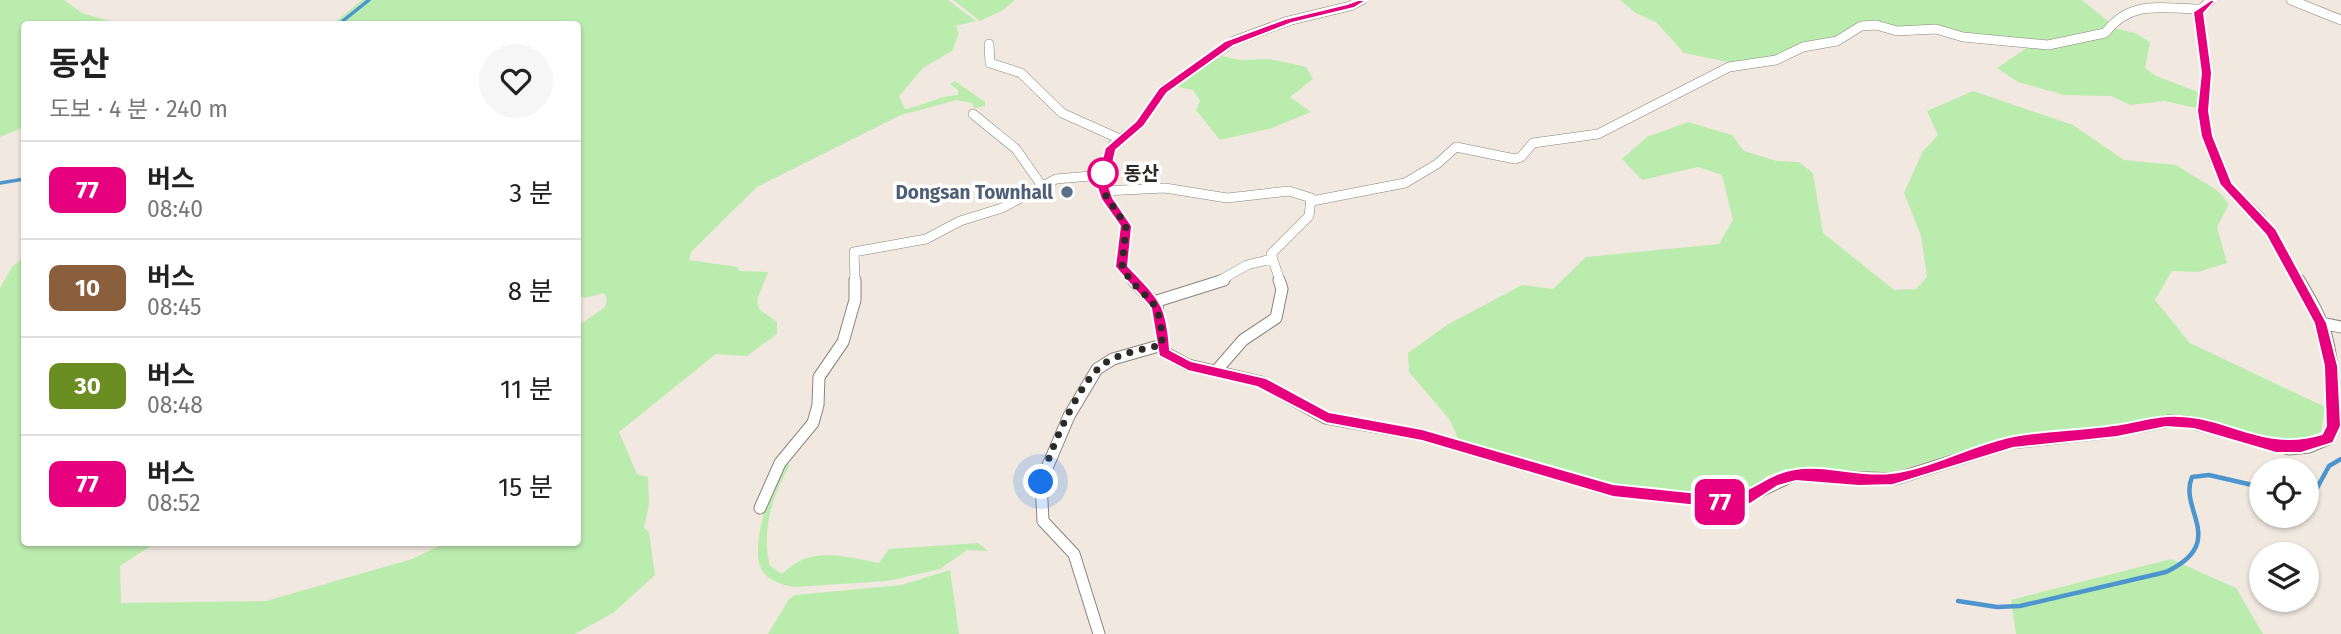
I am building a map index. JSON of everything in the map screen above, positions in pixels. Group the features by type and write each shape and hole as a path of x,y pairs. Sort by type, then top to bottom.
{"street":[{"path":"1362,0 1350,6 1288,21 1229,43 1163,90 1140,124 1111,148 1102,176 1103,191 1126,226 1122,267 1154,302 1161,319 1164,352 1175,360 1261,382 1326,418 1422,435 1613,491 1706,502 1745,499 1773,482 1796,475 1859,480 1893,479 2013,442 2117,431 2166,422 2194,423 2263,444 2289,448 2323,442 2331,435 2337,428 2329,349 2320,323 2280,246 2260,217 2227,185 2214,159 2203,120 2206,73 2199,9"},
{"path":"1312,201 1405,183 1437,164 1456,147 1515,159 1521,157 1533,143 1593,135 1657,106 1728,66 1776,60 1803,47 1837,41 1861,26 1875,25 1897,31 1936,29 1963,37 2048,45 2105,33 2117,16 2138,7 2199,9 2211,0"},
{"path":"2291,0 2341,20"},
{"path":"989,44 990,63 1021,73 1062,113 1120,139"},
{"path":"973,114 1016,149 1042,186"},
{"path":"760,508 785,456 813,423 818,405 819,377 844,342 855,300 854,252 926,239 960,221 1002,208 1042,186 1067,177 1102,176"},
{"path":"1103,191 1165,188 1227,198 1289,191 1307,195 1312,201"},
{"path":"1216,371 1243,340 1270,324 1279,313 1282,289 1271,259 1281,239 1302,227 1312,201"},
{"path":"1154,302 1226,279 1248,265 1271,259"},
{"path":"2320,323 2340,327"},
{"path":"1099,634 1074,554 1043,521 1040,505 1041,482 1069,416 1097,369 1113,359 1162,345"}],"green space":[{"path":"0,0 64,0 82,13 110,21 21,21 21,128 0,137"},
{"path":"362,0 948,0 976,21 956,26 959,33 952,51 923,68 899,96 905,109 912,108 958,95 958,90 950,84 955,81 985,102 985,106 974,108 972,103 957,100 901,115 757,187 691,252 689,260 738,267 739,271 768,272 757,300 759,309 777,322 777,334 747,356 716,354 619,432 637,474 648,477 649,505 644,528 649,532 655,575 613,613 575,634 0,634 0,288 12,267 21,260 21,546 150,546 120,566 121,603 266,601 412,559 439,546 581,546 581,324 605,307 607,299 604,293 585,298 581,296 581,21 337,21"},
{"path":"953,0 1015,0 1003,10 980,21"},
{"path":"1620,0 2082,0 2109,22 2107,29 2058,42 1877,24 1782,55 1733,63 1684,53 1656,22 1636,13"},
{"path":"2114,28 2135,33 2150,42 2145,68 2156,76 2201,93 2196,108 2164,101 2130,105 2111,96 2064,95 2018,82 1997,68 2031,45"},
{"path":"1222,56 1239,60 1270,59 1306,67 1313,79 1290,97 1311,112 1272,128 1220,140 1196,110 1200,101 1193,90 1174,86"},
{"path":"1973,91 2073,125 2124,160 2176,165 2218,191 2229,204 2217,227 2227,263 2198,272 2172,271 2155,300 2190,343 2325,407 2321,432 2300,440 2276,441 2202,420 2055,431 1992,442 1890,473 1786,469 1767,476 1748,490 1724,496 1611,485 1459,441 1450,420 1409,372 1408,353 1447,325 1522,285 1553,289 1586,257 1719,244 1733,220 1722,175 1698,167 1642,180 1622,159 1647,137 1688,122 1732,135 1744,151 1777,161 1799,162 1813,173 1823,233 1894,290 1916,289 1927,277 1921,236 1904,193 1923,151 1938,135 1927,111"},
{"path":"784,464 790,465 773,501 767,540 770,566 782,574 804,559 816,556 840,556 879,563 889,549 978,543 988,551 967,550 940,569 888,581 794,587 774,581 767,577 760,565 758,548 765,508"},
{"path":"2171,559 2236,588 2263,634 2016,634 2011,600"},
{"path":"950,570 959,634 768,634 789,599 795,595 901,585"}],"waterway":[{"path":"343,21 369,0"},
{"path":"0,183 21,180"},
{"path":"2319,484 2329,466 2341,459"},
{"path":"1958,601 1997,607 2020,606 2166,572 2185,561 2195,549 2198,537 2189,489 2192,477 2209,475 2249,484"}],"bus line":[{"name":"77","path":"1362,0 1350,6 1288,21 1229,43 1212,58 1163,90 1140,124 1111,148 1102,184 1107,199 1121,215 1126,226 1121,255 1122,267 1129,278 1150,296 1157,306 1164,352 1188,365 1261,382 1326,418 1422,435 1613,491 1670,499 1736,502 1754,496 1773,482 1796,475 1859,480 1893,479 1923,472 2013,442 2117,431 2166,422 2194,423 2276,447 2301,447 2328,439 2333,426 2331,366 2326,335 2314,306 2271,232 2221,176 2207,136 2203,120 2206,73 2198,12 2205,2 2211,0"}],"place":[{"name":"동산","path":"1103,173"},
{"name":"Dongsan Townhall","path":"1067,192"}],"route":[{"path":"1041,482 1069,416 1097,369 1123,355 1162,345 1161,319 1157,306 1150,296 1129,278 1122,267 1121,255 1126,226 1103,191 1103,173"}]}
